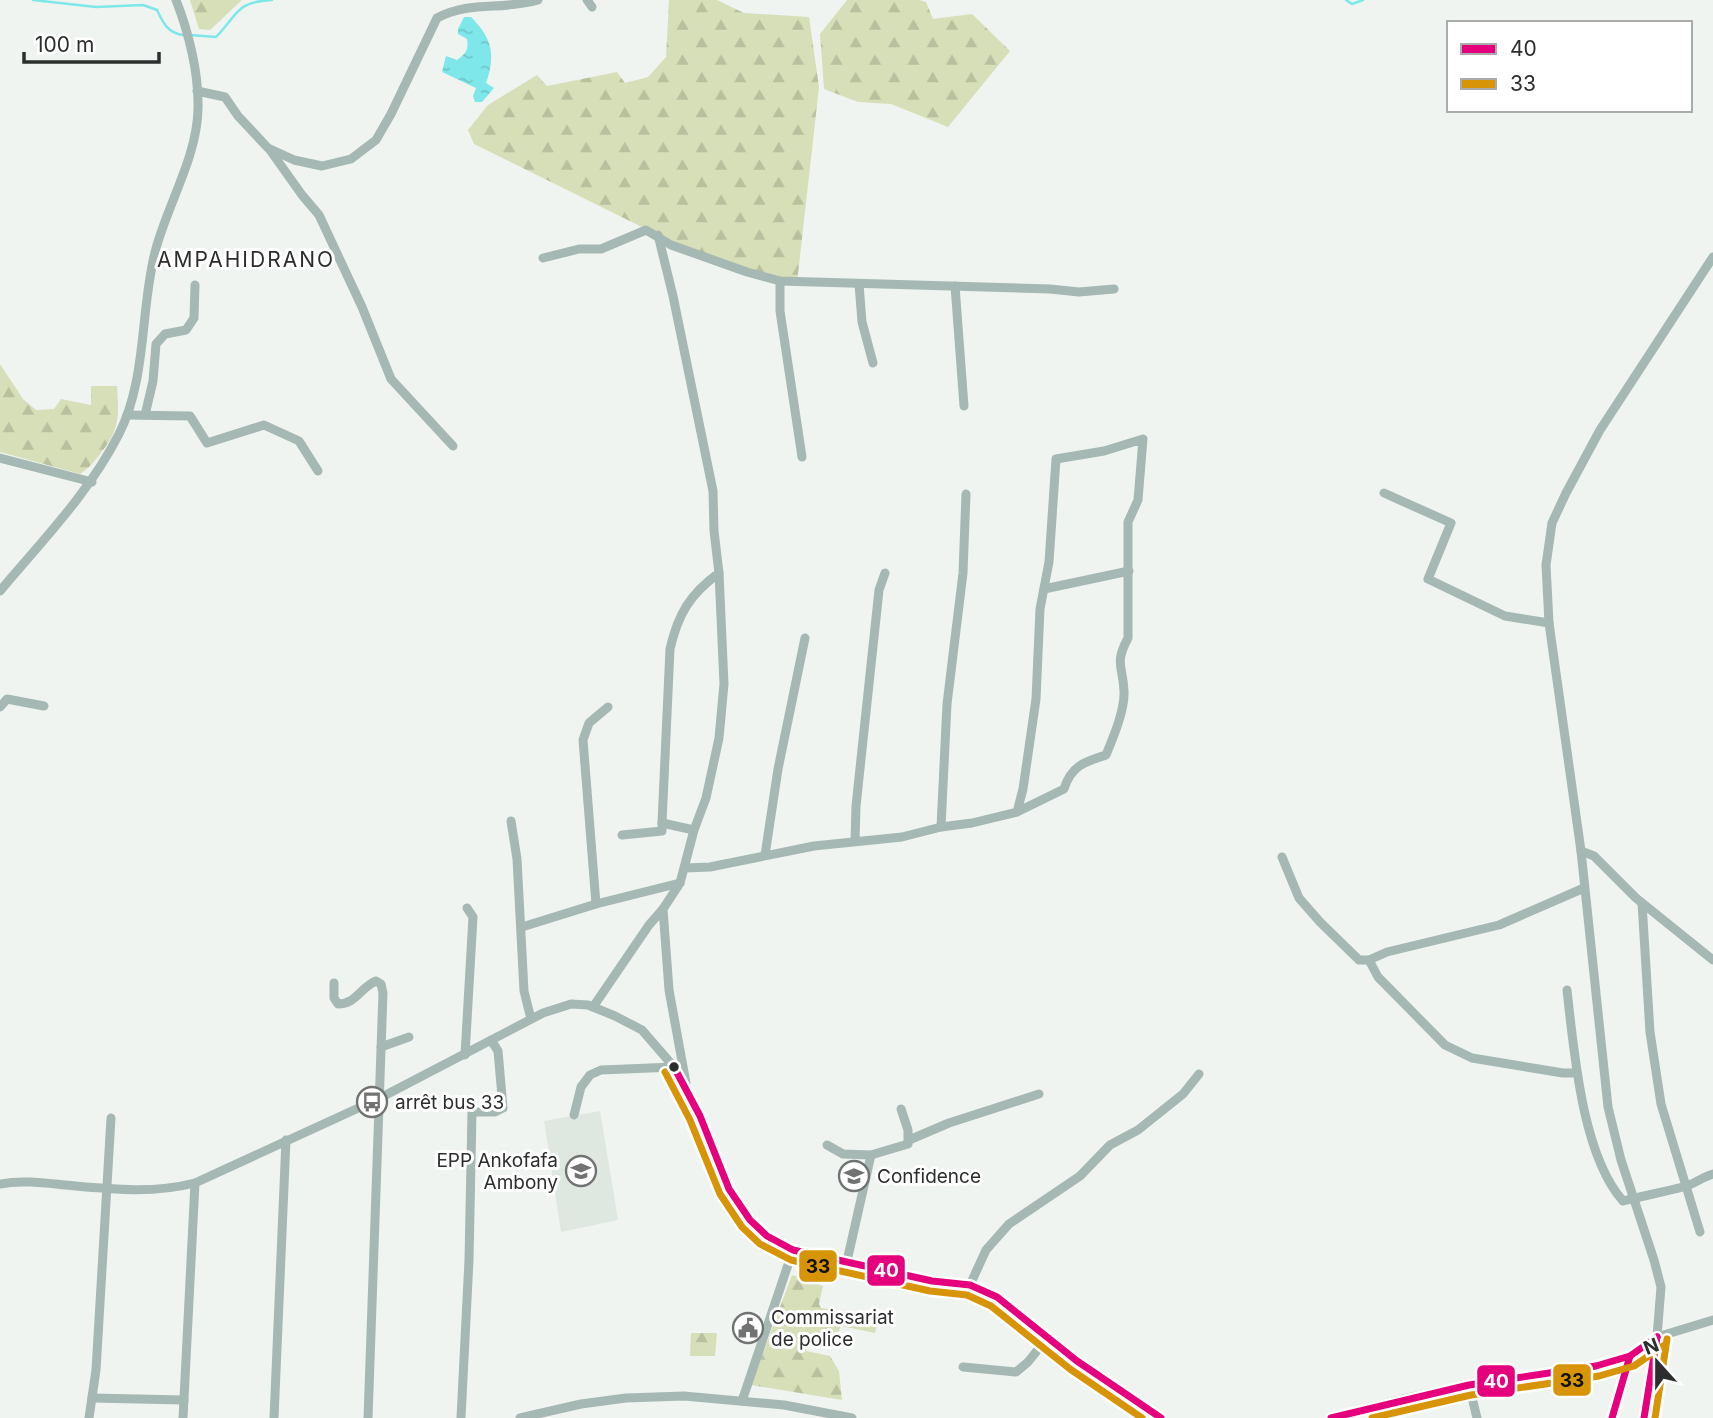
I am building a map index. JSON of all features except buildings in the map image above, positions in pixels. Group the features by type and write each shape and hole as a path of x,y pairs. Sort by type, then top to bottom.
{"street":[{"path":"0,592 92,482 119,433 135,389 155,253 194,136 198,110 186,29 176,0"},
{"path":"268,148 294,160 322,166 351,159 376,141 437,18 450,8 472,3 526,4 538,0"},
{"path":"197,91 225,97 319,215 362,307 391,379 453,446"},
{"path":"543,258 579,250 601,249 646,229 671,245 780,281 1079,292 1114,289"},
{"path":"593,1007 680,883 694,830 706,798 719,738 724,684 719,573 713,531 713,491 658,235"},
{"path":"1644,1418 1657,1337 1661,1287 1608,1107 1581,851 1549,623 1546,565 1552,523 1600,430 1713,257"},
{"path":"780,281 780,311 802,457"},
{"path":"859,284 862,322 873,363"},
{"path":"145,415 153,381 152,364 156,344 165,334 186,330 194,318 195,285"},
{"path":"955,286 964,406"},
{"path":"127,415 190,416 207,443 264,425 299,441 318,471"},
{"path":"685,868 710,867 765,855 855,841 901,837 1017,813 1064,789 1069,774 1088,761 1106,755 1115,734 1124,693 1120,654 1128,638 1128,522 1138,500 1143,439 1104,451 1056,459 1048,562 1040,609 1036,699 1024,789 1017,813"},
{"path":"0,458 92,482"},
{"path":"1384,493 1451,523 1428,579 1505,616 1549,623"},
{"path":"941,827 947,704 963,573 966,494"},
{"path":"1044,589 1129,571"},
{"path":"622,835 662,831 670,649 676,623 688,603 719,573"},
{"path":"855,841 856,806 879,590 885,573"},
{"path":"765,855 780,757 805,638"},
{"path":"0,707 7,699 44,706"},
{"path":"596,904 583,740 589,723 608,708"},
{"path":"511,821 517,859 524,991 531,1019"},
{"path":"662,823 694,830"},
{"path":"1581,851 1594,856 1642,903 1713,960"},
{"path":"1282,858 1299,898 1359,960 1369,960 1387,951 1499,925 1584,888"},
{"path":"522,927 596,904 680,883"},
{"path":"1642,903 1648,1011 1661,1104 1700,1233"},
{"path":"466,1055 473,917 467,908"},
{"path":"663,909 669,990 687,1091"},
{"path":"1369,960 1378,977 1453,1050 1472,1058 1577,1073"},
{"path":"334,983 334,998 338,1004 350,1003 376,981 381,984 383,993 368,1418"},
{"path":"1567,990 1577,1073 1598,1159 1611,1188 1623,1201 1686,1186 1713,1174"},
{"path":"0,1184 12,1182 108,1189 174,1189 195,1183 378,1099 531,1019 571,1004 593,1007 642,1030 674,1067 700,1116 729,1189 750,1220 766,1236 793,1250 932,1281 971,1285 997,1297 1077,1361 1161,1418"},
{"path":"381,1047 409,1037"},
{"path":"461,1418 469,1260 472,1112 495,1112 503,1108 498,1051 491,1040"},
{"path":"574,1115 581,1087 590,1075 601,1070 674,1067"},
{"path":"971,1285 986,1250 1009,1224 1046,1202 1080,1176 1110,1145 1138,1130 1183,1094 1199,1074"},
{"path":"909,1139 949,1123 1040,1094"},
{"path":"827,1145 843,1154 871,1155 908,1144 901,1109"},
{"path":"89,1418 108,1189 111,1118"},
{"path":"274,1418 286,1140"},
{"path":"847,1261 871,1155"},
{"path":"183,1418 195,1183"},
{"path":"742,1401 793,1250"},
{"path":"1331,1418 1469,1385 1596,1366 1630,1356 1657,1337 1713,1320"},
{"path":"963,1367 1016,1372 1028,1362 1048,1337"},
{"path":"1612,1418 1630,1356"},
{"path":"1469,1385 1477,1418"},
{"path":"520,1418 582,1404 626,1398 684,1396 742,1401 852,1418"},
{"path":"92,1398 184,1399"}],"shaded area":[{"name":"EPP Ankofafa Ambony","path":"600,1111 618,1220 561,1232 544,1121"}],"green space":[{"path":"190,0 242,0 210,30 199,29"},
{"path":"669,0 717,0 744,13 809,17 819,87 797,283 671,245 658,235 474,144 468,130 488,105 537,75 547,86 617,72 625,83 648,77 666,57"},
{"path":"847,0 919,0 926,2 933,19 972,14 1010,51 948,127 891,104 858,102 824,89 820,34"},
{"path":"0,364 23,399 36,410 54,409 61,399 91,405 91,386 117,386 118,415 115,430 107,445 80,474 0,452"},
{"path":"792,1275 823,1286 819,1304 821,1308 879,1317 875,1333 841,1326 833,1345 808,1340 806,1351 830,1356 839,1371 842,1400 751,1385"},
{"path":"691,1333 717,1333 715,1356 690,1356"}],"water":[{"path":"464,17 471,17 478,25 490,47 491,64 486,83 494,88 482,102 475,102 473,96 476,88 442,72 446,56 457,60 463,56 468,46 467,39 458,34"}],"waterway":[{"path":"33,0 96,7 143,5 157,10 167,27 183,35"},
{"path":"190,35 216,37 245,6 272,0"},
{"path":"1346,0 1352,4 1363,0"}],"transit line":[{"name":"40","path":"674,1067 700,1116 729,1189 750,1220 767,1236 793,1250 932,1281 970,1285 997,1297 1077,1361 1161,1418"},
{"name":"33","path":"665,1072 690,1120 720,1194 742,1227 760,1244 791,1260 930,1291 967,1295 991,1306 1070,1369 1142,1418"},
{"name":"40","path":"1331,1418 1469,1385 1596,1366 1630,1356 1657,1337"},
{"name":"40","path":"1644,1418 1657,1337"},
{"name":"33","path":"1655,1418 1667,1339"},
{"name":"33","path":"1372,1418 1471,1395 1599,1376 1634,1366 1663,1346"},
{"name":"40","path":"1612,1418 1630,1356"}],"place":[{"name":"arrêt bus 33","path":"372,1102"},
{"name":"EPP Ankofafa Ambony","path":"581,1171"},
{"name":"Confidence","path":"854,1176"},
{"name":"Commissariat de police","path":"748,1328"}],"district":[{"name":"AMPAHIDRANO","path":"246,260"}]}
